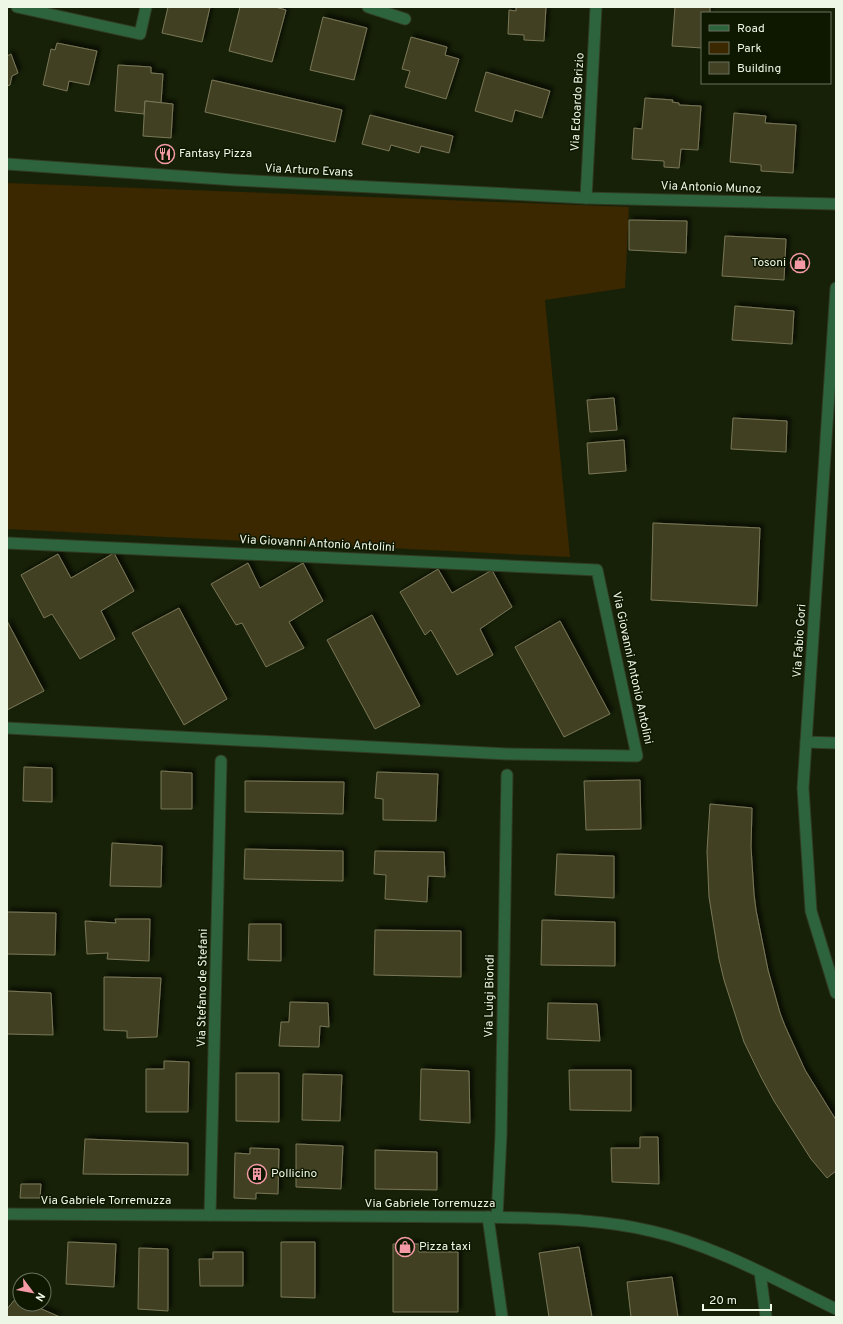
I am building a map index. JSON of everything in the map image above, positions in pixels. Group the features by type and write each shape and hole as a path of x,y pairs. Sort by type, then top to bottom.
{"street":[{"path":"17,7 140,34 146,7"},
{"path":"368,7 404,18"},
{"name":"Via Edoardo Brizio","path":"586,198 596,7"},
{"name":"Via Arturo Evans","path":"7,164 235,180 586,198"},
{"name":"Via Antonio Munoz","path":"586,198 836,204"},
{"name":"Via Fabio Gori","path":"836,288 803,788 810,911 836,993"},
{"name":"Via Giovanni Antonio Antolini","path":"7,543 597,570 637,756 507,754 7,728"},
{"path":"806,742 836,743"},
{"name":"Via Stefano de Stefani","path":"210,1215 221,761"},
{"name":"Via Luigi Biondi","path":"502,1317 493,1217 501,1135 506,775"},
{"name":"Via Gabriele Torremuzza","path":"7,1214 493,1217 581,1219 626,1225 652,1231 701,1247 760,1272 836,1309"},
{"path":"760,1272 766,1317"}],"green space":[{"path":"7,183 629,207 625,288 545,300 570,557 7,529"}],"building":[{"path":"168,7 210,7 202,42 162,33"},
{"path":"240,7 275,7 286,10 272,62 229,51"},
{"path":"516,7 546,7 544,41 524,40 524,35 508,34 509,10 516,11"},
{"path":"675,7 710,7 710,12 701,12 701,48 672,46"},
{"path":"323,17 367,28 354,80 310,70"},
{"path":"411,37 447,47 445,55 459,59 446,99 405,87 410,71 402,69"},
{"path":"57,43 97,51 89,85 69,81 67,91 43,85 51,49 55,50"},
{"path":"11,54 18,73 12,76 10,85 7,86 7,56"},
{"path":"118,65 151,67 151,73 163,74 161,103 145,101 144,114 115,111"},
{"path":"486,72 550,91 542,118 515,110 512,122 475,111"},
{"path":"212,80 342,110 335,142 205,112"},
{"path":"645,98 673,100 672,102 679,103 679,105 701,106 698,150 681,149 679,168 664,167 664,161 632,159 634,128 642,129"},
{"path":"145,101 173,104 171,138 143,136"},
{"path":"734,113 766,116 765,123 796,125 793,173 761,171 761,165 730,162"},
{"path":"370,115 453,136 449,153 421,146 419,153 391,145 389,151 362,144"},
{"path":"629,220 687,221 686,253 629,250"},
{"path":"725,236 786,239 784,280 722,276"},
{"path":"735,306 794,311 792,344 732,340"},
{"path":"614,398 617,430 590,432 587,400"},
{"path":"733,418 787,421 786,452 731,449"},
{"path":"624,440 626,471 589,474 587,443"},
{"path":"653,523 760,528 757,606 651,600"},
{"path":"114,553 134,591 101,611 115,639 80,659 52,614 44,618 21,575 58,554 71,578"},
{"path":"248,563 260,588 303,563 323,601 289,622 304,648 266,667 242,623 236,625 211,584"},
{"path":"438,569 452,593 492,570 512,607 480,629 493,655 457,675 431,630 425,635 400,592"},
{"path":"179,608 227,699 184,725 132,633"},
{"path":"372,615 420,706 375,729 327,640"},
{"path":"7,621 44,691 7,710"},
{"path":"560,621 610,714 564,737 515,647"},
{"path":"24,767 52,768 52,802 23,801"},
{"path":"161,771 192,773 192,809 161,809"},
{"path":"377,772 438,774 436,821 383,820 383,799 375,798"},
{"path":"640,780 641,829 586,830 584,781"},
{"path":"245,781 344,782 343,814 245,812"},
{"path":"710,804 752,808 751,847 754,894 768,970 785,1026 805,1070 836,1120 836,1171 827,1178 811,1159 774,1101 761,1077 744,1042 724,980 709,897 707,851"},
{"path":"112,843 162,846 161,887 110,886"},
{"path":"245,849 343,851 343,881 244,879"},
{"path":"375,851 444,852 445,877 428,876 427,902 385,899 386,875 374,874"},
{"path":"557,854 614,856 614,898 555,895"},
{"path":"7,912 56,913 55,955 7,954"},
{"path":"115,919 150,919 149,961 107,959 108,953 87,954 85,921 116,923"},
{"path":"542,920 615,922 615,966 541,965"},
{"path":"249,924 281,924 281,961 248,960"},
{"path":"375,930 461,931 461,977 374,975"},
{"path":"104,977 161,978 157,1037 127,1038 127,1031 104,1030"},
{"path":"7,991 51,993 53,1035 7,1034"},
{"path":"290,1002 328,1003 329,1027 320,1026 319,1047 279,1046 281,1022 289,1022"},
{"path":"548,1003 597,1004 600,1041 547,1039"},
{"path":"164,1061 189,1062 188,1112 146,1112 146,1069 164,1069"},
{"path":"421,1069 469,1071 470,1123 420,1120"},
{"path":"569,1070 631,1070 631,1111 570,1110"},
{"path":"236,1073 279,1073 279,1122 236,1121"},
{"path":"303,1074 342,1075 340,1121 302,1120"},
{"path":"640,1137 658,1137 659,1184 612,1182 611,1148 640,1148"},
{"path":"85,1139 188,1143 188,1175 83,1174"},
{"path":"296,1144 343,1146 341,1189 296,1187"},
{"name":"Pollicino","path":"250,1148 279,1149 278,1194 256,1193 256,1199 234,1198 235,1153 250,1154"},
{"path":"375,1150 437,1152 437,1190 375,1189"},
{"path":"21,1184 41,1184 40,1198 20,1198"},
{"path":"68,1242 116,1244 114,1287 66,1284"},
{"path":"281,1242 315,1242 315,1298 281,1297"},
{"path":"393,1244 419,1244 419,1252 458,1252 458,1312 393,1312"},
{"path":"579,1247 592,1317 549,1317 539,1253"},
{"path":"139,1248 168,1249 168,1311 138,1309"},
{"path":"213,1252 243,1252 243,1286 200,1286 199,1259 213,1259"},
{"path":"672,1277 678,1317 631,1317 627,1282"},
{"path":"12,1303 12,1312 48,1312 60,1317 7,1317 7,1309"}],"place":[{"name":"Fantasy Pizza","path":"165,154"},
{"name":"Tosoni","path":"800,263"},
{"name":"Pollicino","path":"257,1174"},
{"name":"Pizza taxi","path":"405,1247"}]}
